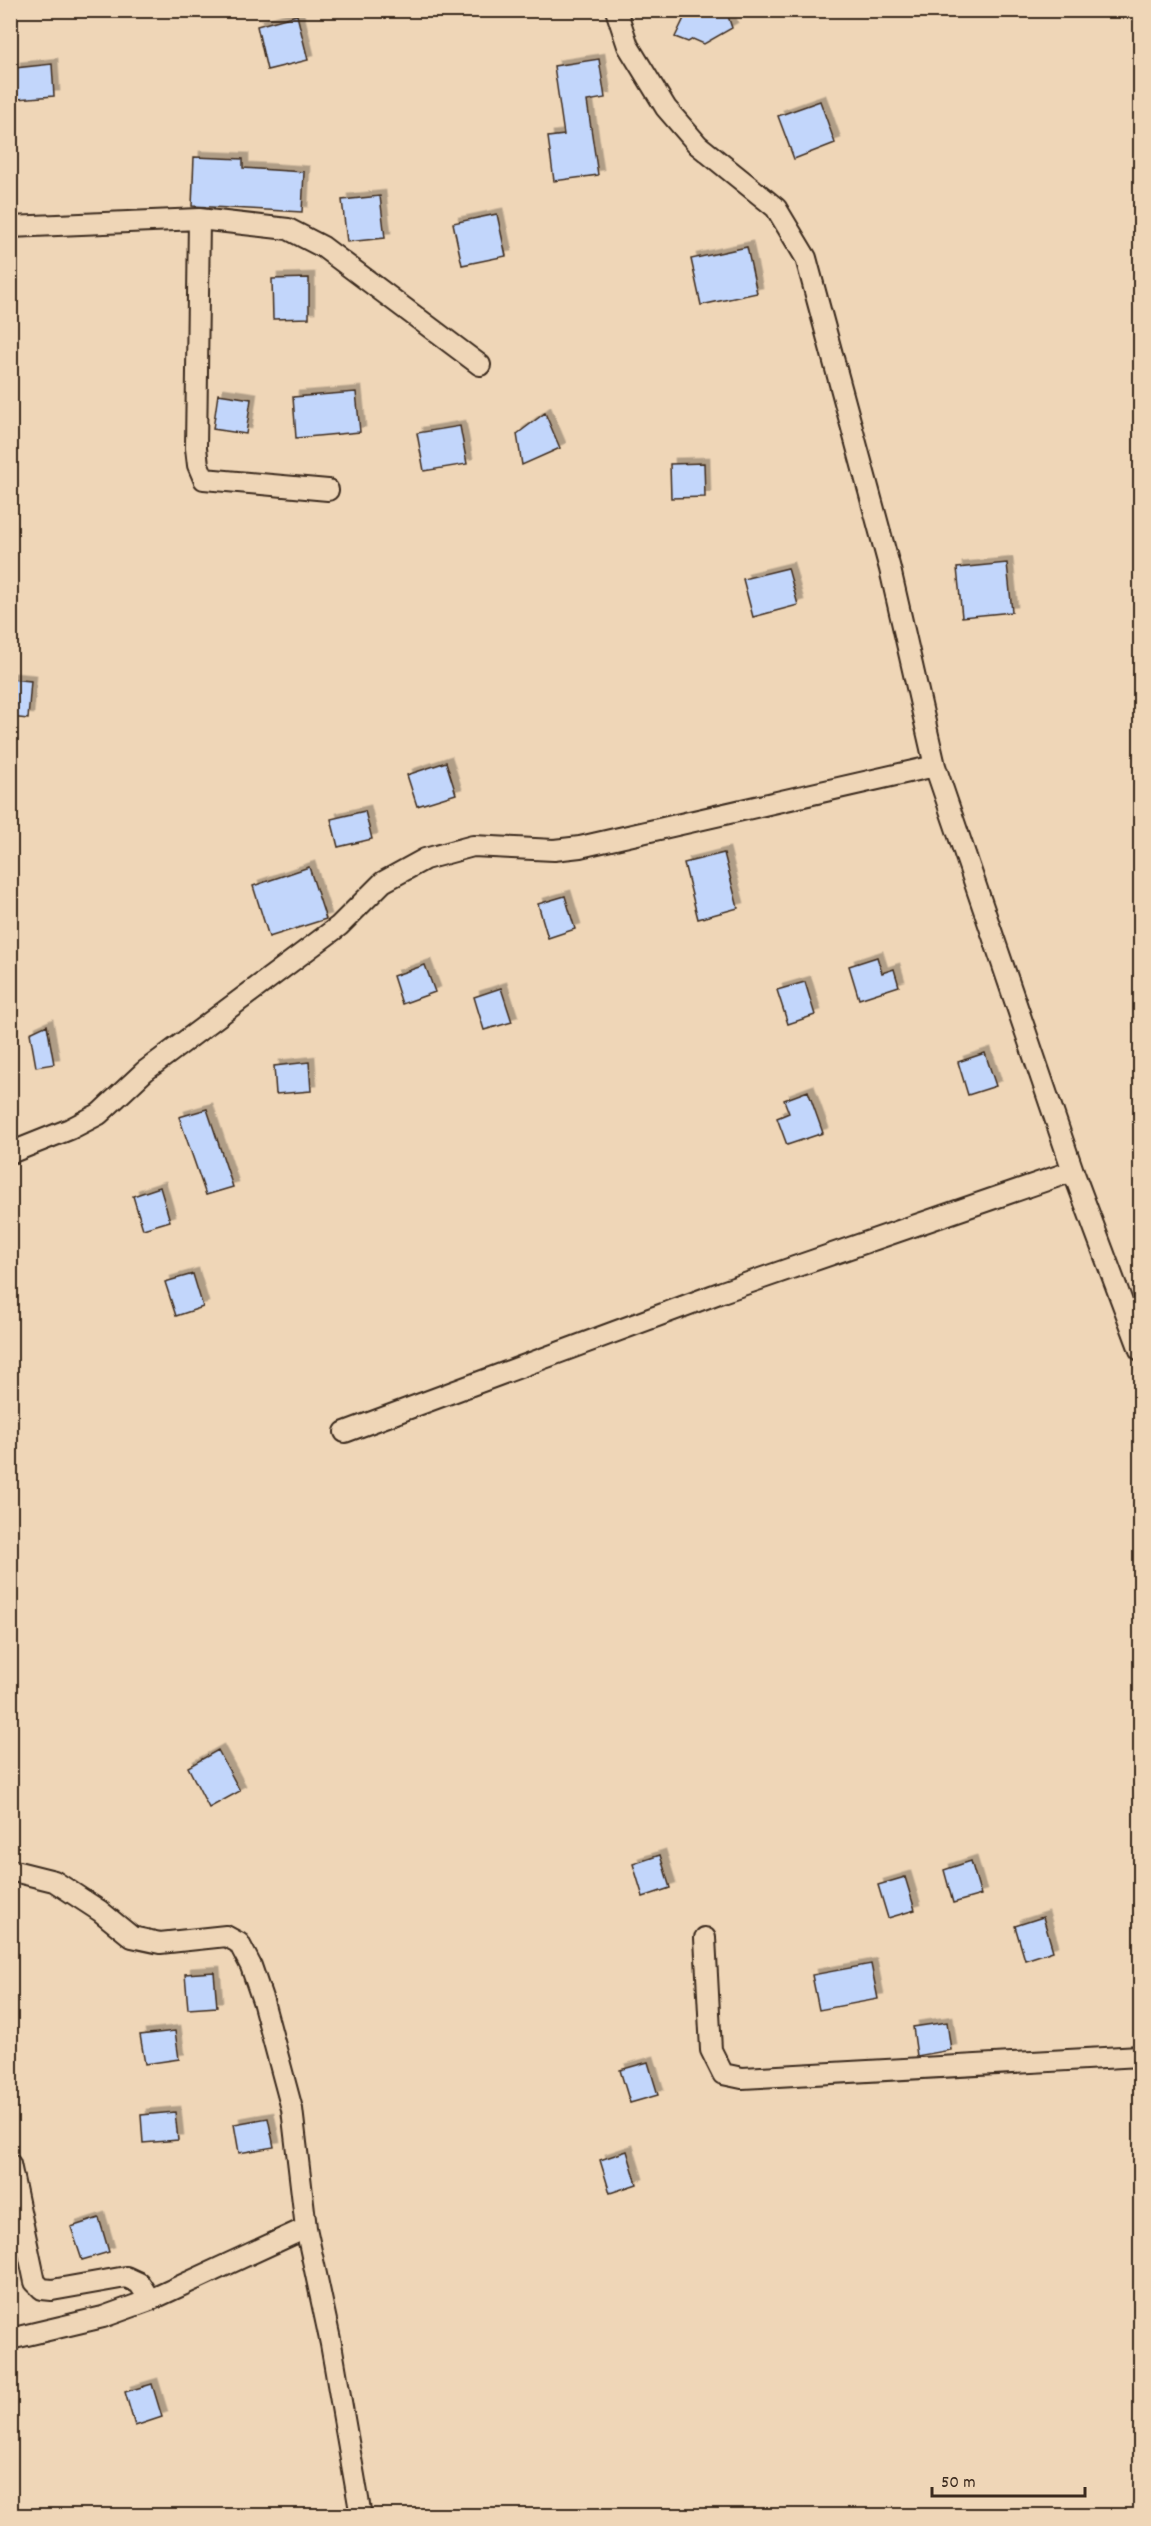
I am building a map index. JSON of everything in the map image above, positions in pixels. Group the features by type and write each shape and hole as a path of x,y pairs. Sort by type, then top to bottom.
{"street":[{"path":"616,10 628,46 666,108 698,145 776,208 806,258 890,569 935,766 1073,1171 1140,1350"},
{"path":"10,226 199,219 288,229 323,247 480,365"},
{"path":"199,219 196,448 198,465 204,479 328,490"},
{"path":"10,1154 99,1114 145,1071 339,926 383,882 424,859 473,846 555,850 580,848 935,766"},
{"path":"345,1432 722,1292 1073,1171"},
{"path":"10,1870 54,1881 100,1911 132,1937 160,1943 226,1936 239,1943 251,1966 263,2001 292,2109 306,2228 331,2344 361,2516"},
{"path":"705,1938 711,2050 723,2074 742,2078 1140,2056"},
{"path":"10,2164 34,2282 42,2289 52,2290 126,2277 140,2283 150,2300"},
{"path":"10,2340 104,2317 150,2300 306,2228"}],"building":[{"path":"688,10 726,10 732,28 704,44 693,39 688,42 675,37"},
{"path":"297,15 308,60 267,70 257,26"},
{"path":"599,59 605,98 587,101 598,175 554,181 548,137 564,135 554,66"},
{"path":"52,64 54,96 17,99 15,68"},
{"path":"820,101 835,143 794,159 778,116"},
{"path":"194,157 243,159 243,168 304,172 302,212 192,206"},
{"path":"380,196 385,238 347,242 342,200"},
{"path":"497,214 506,256 462,265 453,223"},
{"path":"747,247 757,293 701,305 691,259"},
{"path":"309,278 309,318 273,319 272,279"},
{"path":"356,392 360,432 296,438 293,397"},
{"path":"218,394 251,399 246,434 213,429"},
{"path":"545,413 560,448 522,465 517,434"},
{"path":"460,426 467,464 424,471 417,433"},
{"path":"704,463 705,497 671,498 670,464"},
{"path":"1007,563 1012,612 962,617 957,568"},
{"path":"788,568 798,605 753,617 743,579"},
{"path":"10,679 31,681 28,719 10,717"},
{"path":"446,762 456,794 417,806 407,775"},
{"path":"365,811 372,839 338,847 331,819"},
{"path":"724,853 738,908 698,919 684,863"},
{"path":"309,867 326,919 269,937 253,886"},
{"path":"565,896 575,929 548,938 538,904"},
{"path":"877,957 882,973 894,969 899,986 859,999 849,966"},
{"path":"425,965 435,992 402,1004 393,976"},
{"path":"805,982 815,1015 788,1024 777,990"},
{"path":"501,988 512,1022 484,1030 474,997"},
{"path":"47,1025 54,1064 36,1067 30,1033"},
{"path":"985,1053 996,1086 968,1095 958,1062"},
{"path":"309,1062 311,1091 276,1094 274,1066"},
{"path":"808,1091 823,1133 787,1145 777,1118 789,1113 784,1100"},
{"path":"207,1109 233,1187 206,1195 179,1117"},
{"path":"160,1187 170,1221 143,1229 133,1196"},
{"path":"193,1274 203,1307 176,1316 165,1282"},
{"path":"218,1750 240,1791 209,1808 188,1767"},
{"path":"660,1855 670,1888 643,1897 633,1864"},
{"path":"971,1861 981,1895 953,1903 944,1870"},
{"path":"905,1877 915,1910 888,1918 878,1885"},
{"path":"1043,1917 1053,1951 1025,1960 1015,1926"},
{"path":"871,1964 878,1999 819,2010 812,1975"},
{"path":"214,1972 217,2007 188,2009 185,1974"},
{"path":"947,2022 951,2050 917,2056 913,2027"},
{"path":"175,2031 179,2059 145,2064 140,2035"},
{"path":"648,2062 658,2095 630,2103 620,2070"},
{"path":"175,2112 178,2140 143,2143 141,2115"},
{"path":"268,2118 274,2147 239,2153 234,2124"},
{"path":"627,2151 637,2184 610,2193 600,2160"},
{"path":"99,2218 109,2252 82,2260 71,2227"},
{"path":"152,2384 162,2417 135,2426 125,2392"}]}
